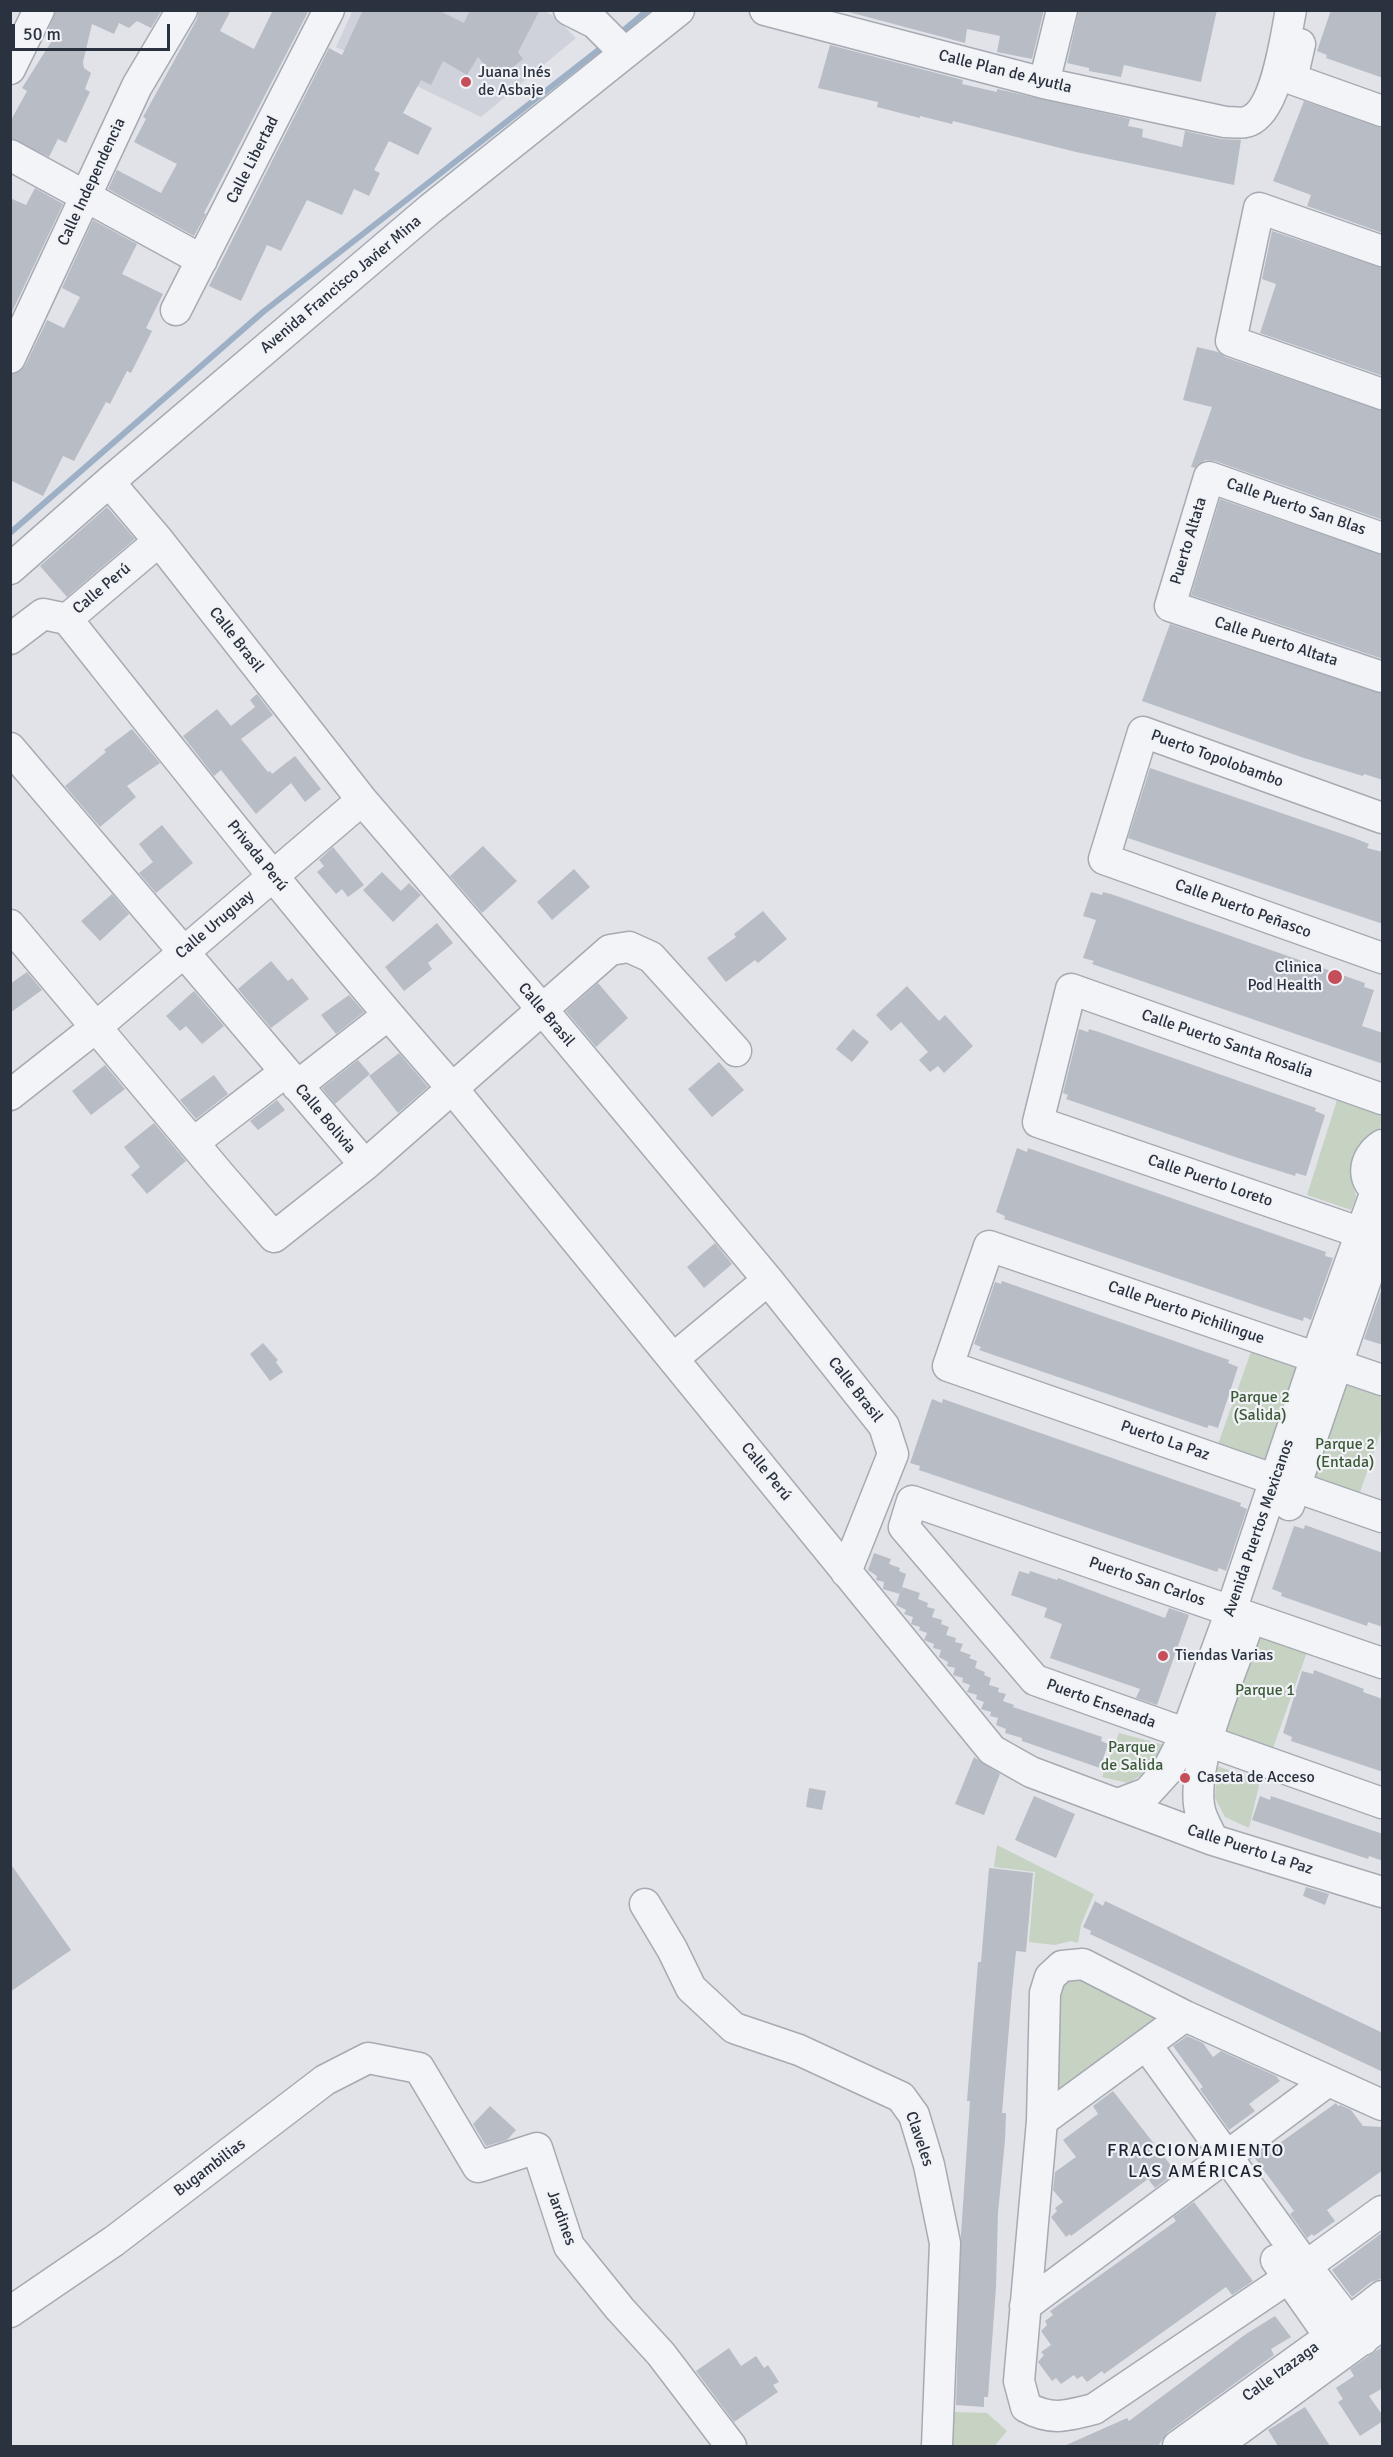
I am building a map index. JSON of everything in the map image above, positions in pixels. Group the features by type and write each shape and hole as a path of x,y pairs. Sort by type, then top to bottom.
{"street":[{"path":"10,69 39,10"},
{"name":"Calle Independencia","path":"10,358 137,86 182,10"},
{"name":"Calle Libertad","path":"176,310 329,10"},
{"name":"Avenida Francisco Javier Mina","path":"10,569 430,209 623,51 679,10"},
{"path":"1044,83 1062,10"},
{"name":"Calle Plan de Ayutla","path":"773,12 1044,83 1225,122 1248,122 1263,110 1274,85 1289,12"},
{"path":"1289,12 1292,79 1383,111"},
{"path":"593,18 623,51"},
{"path":"10,155 202,260"},
{"path":"1383,251 1259,208 1231,341 1383,394"},
{"name":"Calle Puerto San Blas","path":"1209,477 1383,538"},
{"name":"Puerto Altata","path":"1170,606 1209,477"},
{"name":"Calle Brasil","path":"109,482 159,541 362,800 542,1009 768,1280 884,1426 894,1454 846,1572"},
{"name":"Calle Perú","path":"10,639 43,614 67,619 159,541"},
{"name":"Calle Puerto Altata","path":"1170,606 1383,677"},
{"name":"Privada Perú","path":"67,619 387,1015 452,1088"},
{"name":"Puerto Topolobambo","path":"1104,859 1143,732 1383,818"},
{"name":"Calle Bolivia","path":"10,748 365,1166 610,950 629,947 651,957 736,1052"},
{"name":"Calle Uruguay","path":"10,1095 95,1028 362,800"},
{"name":"Calle Puerto Peñasco","path":"1104,859 1383,958"},
{"path":"10,925 274,1237 365,1166"},
{"name":"Calle Puerto Santa Rosalía","path":"1038,1122 1071,989 1383,1099"},
{"path":"193,1143 387,1015"},
{"name":"Calle Perú","path":"452,1088 992,1750 1031,1772 1118,1804"},
{"name":"Calle Puerto Loreto","path":"1038,1122 1376,1236"},
{"path":"1379,1193 1366,1175 1366,1166 1369,1156 1383,1145"},
{"name":"Avenida Puertos Mexicanos","path":"1213,1840 1200,1813 1197,1738 1327,1361 1376,1236 1379,1193"},
{"name":"Calle Puerto Pichilingue","path":"948,1366 990,1246 1383,1380"},
{"path":"674,1358 768,1280"},
{"name":"Puerto La Paz","path":"948,1366 1383,1517"},
{"name":"Puerto San Carlos","path":"912,1501 1383,1663"},
{"name":"Puerto Ensenada","path":"912,1501 904,1527 1035,1680 1383,1803"},
{"name":"Avenida Puertos Mexicanos","path":"1118,1804 1147,1794 1197,1738"},
{"name":"Calle Puerto La Paz","path":"1118,1804 1213,1840 1383,1892"},
{"name":"Claveles","path":"645,1904 672,1949 690,1988 734,2028 799,2050 901,2097 914,2115 929,2165 945,2243 937,2446"},
{"path":"1383,2105 1185,2016 1083,1964 1062,1966 1050,1977 1046,1993 1042,2121 1019,2381 1026,2407 1040,2416 1063,2417 1094,2409 1383,2211"},
{"path":"1042,2121 1185,2016"},
{"path":"1138,2052 1297,2271 1353,2336"},
{"name":"Bugambilias","path":"10,2312 114,2241 325,2080 368,2058 419,2068"},
{"name":"Jardines","path":"419,2068 478,2167 537,2148 569,2246 620,2309 661,2354 731,2446"},
{"path":"1025,2307 1328,2080"},
{"name":"Calle Izazaga","path":"1215,2446 1353,2336 1383,2296"},
{"name":"Calle Izazaga","path":"1178,2446 1353,2336"}],"shaded area":[{"name":"Juana Inés de Asbaje","path":"353,10 544,11 552,15 576,38 481,117 336,47"}],"green space":[{"path":"1337,1100 1382,1116 1380,1129 1365,1141 1352,1176 1356,1197 1351,1210 1307,1195"},
{"name":"Parque 2 (Salida)","path":"1252,1349 1303,1367 1269,1465 1217,1447"},
{"name":"Parque 2 (Entada)","path":"1342,1382 1382,1396 1382,1428 1358,1498 1307,1480"},
{"name":"Parque 1","path":"1256,1634 1307,1652 1273,1748 1222,1731"},
{"name":"Parque de Salida","path":"1119,1733 1164,1745 1147,1772 1128,1783 1102,1777"},
{"path":"1217,1766 1260,1781 1249,1828 1225,1817 1215,1798"},
{"path":"997,1845 1094,1894 1081,1925 1078,1943 1071,1941 1055,1945 1029,1942 1035,1872 994,1867"},
{"path":"1077,1977 1157,2018 1157,2021 1055,2095 1061,1989 1068,1979"},
{"path":"953,2412 987,2413 1007,2431 996,2444 997,2446 952,2446"}],"building":[{"path":"56,10 162,10 151,28 137,21 129,28 119,23 114,34 92,24 83,62 84,68 91,73 85,89 90,92 66,143 58,139 49,157 10,138 10,122 27,91 22,88 53,39 45,38"},
{"path":"199,10 231,10 220,31 254,49 273,10 309,10 194,236 108,189 117,170 161,193 177,164 134,142 146,119 143,117 197,19"},
{"path":"363,10 438,10 464,23 470,10 540,10 518,52 523,59 497,80 478,57 467,75 443,61 431,85 421,80 403,113 432,128 418,155 389,141 374,170 380,173 369,196 354,189 342,215 307,200 281,251 267,245 241,301 209,286 329,48 342,55"},
{"path":"841,10 1044,10 1032,59 997,52 1000,36 967,29 965,43"},
{"path":"1079,10 1217,10 1201,82 1124,65 1121,77 1089,71 1089,68 1067,63"},
{"path":"1331,10 1383,10 1383,78 1326,58 1327,55 1317,51"},
{"path":"830,45 963,80 962,84 997,92 997,89 1130,119 1128,126 1143,129 1142,137 1182,147 1185,131 1221,139 1241,140 1234,185 1076,152 953,121 952,124 920,116 920,118 877,107 878,102 818,88"},
{"path":"1304,101 1383,128 1383,233 1307,206 1311,195 1273,181"},
{"path":"35,188 63,204 10,316 10,198 26,205"},
{"path":"93,220 137,244 122,274 163,294 146,328 152,331 131,373 127,371 110,404 106,402 74,461 63,456 43,496 10,480 10,375 19,372 25,366 47,320 64,328 80,297 62,288"},
{"path":"1272,231 1383,268 1383,376 1260,333 1276,284 1262,279"},
{"path":"1197,347 1218,352 1225,357 1383,411 1383,520 1215,461 1205,460 1195,468 1191,467 1212,407 1183,400"},
{"path":"1220,499 1383,555 1383,659 1191,595"},
{"path":"107,507 135,539 67,597 40,566"},
{"path":"1170,624 1383,694 1383,780 1304,758 1142,701"},
{"path":"257,694 273,715 241,739 272,774 295,756 321,789 305,802 291,783 256,814 221,770 214,776 183,736 217,709 231,726 255,707 250,700"},
{"path":"132,729 160,763 127,786 136,797 100,827 65,786 106,752 104,750"},
{"path":"1150,768 1354,838 1369,844 1367,848 1383,852 1383,924 1128,838"},
{"path":"162,825 193,863 156,893 139,873 153,862 139,844"},
{"path":"483,846 517,881 482,913 450,876"},
{"path":"333,847 364,885 348,897 342,889 336,894 317,872 324,866 319,860"},
{"path":"574,869 590,887 552,920 537,902"},
{"path":"382,872 401,891 409,883 421,895 393,922 363,890"},
{"path":"1091,892 1102,895 1103,892 1111,894 1365,983 1364,987 1374,990 1362,1026 1383,1033 1383,1064 1092,964 1094,961 1083,958 1096,920 1083,916"},
{"path":"112,894 129,914 100,941 81,921"},
{"path":"763,911 787,939 758,963 755,960 726,982 707,958 736,937 734,934"},
{"path":"437,923 453,943 428,963 432,969 404,991 385,967"},
{"path":"271,961 288,981 292,978 309,999 271,1028 238,989"},
{"path":"27,972 42,990 10,1013 10,984"},
{"path":"598,983 628,1018 596,1047 566,1011"},
{"path":"907,986 939,1021 945,1015 973,1046 944,1073 938,1066 930,1072 919,1060 928,1052 901,1022 891,1031 876,1015"},
{"path":"194,991 224,1026 202,1044 186,1026 180,1031 166,1016"},
{"path":"349,995 364,1012 336,1034 321,1015"},
{"path":"853,1029 869,1042 852,1062 836,1049"},
{"path":"1079,1029 1099,1032 1316,1108 1315,1111 1325,1115 1306,1176 1296,1173 1295,1176 1238,1158 1066,1099 1068,1095 1063,1093"},
{"path":"399,1053 428,1087 398,1113 369,1076"},
{"path":"358,1060 370,1074 335,1104 322,1088"},
{"path":"719,1062 744,1090 712,1117 688,1089"},
{"path":"105,1065 125,1089 91,1115 72,1091"},
{"path":"214,1075 228,1094 196,1119 180,1100"},
{"path":"277,1100 285,1110 258,1130 250,1121"},
{"path":"154,1123 186,1161 147,1194 131,1175 140,1167 124,1147"},
{"path":"1017,1148 1027,1152 1028,1148 1326,1252 1325,1256 1333,1258 1311,1320 1304,1317 1303,1321 1281,1314 1004,1219 1005,1216 996,1212"},
{"path":"715,1243 732,1264 704,1288 687,1267"},
{"path":"1002,1281 1229,1360 1228,1363 1238,1367 1218,1428 1209,1425 1207,1428 979,1350 981,1347 974,1344 995,1282 1001,1284"},
{"path":"1383,1285 1383,1345 1364,1339"},
{"path":"263,1343 278,1360 276,1362 283,1372 270,1381 250,1354"},
{"path":"932,1399 942,1403 943,1399 1241,1503 1240,1506 1247,1509 1226,1571 1219,1568 1217,1572 919,1470 920,1466 910,1463"},
{"path":"1305,1525 1383,1553 1383,1627 1368,1622 1367,1626 1281,1596 1282,1593 1272,1589 1294,1526 1304,1529"},
{"path":"874,1553 891,1559 889,1564 900,1568 899,1571 906,1574 900,1594 883,1589 884,1582 876,1580 877,1576 868,1570"},
{"path":"1019,1571 1029,1574 1030,1571 1057,1580 1058,1578 1165,1618 1169,1608 1189,1615 1157,1705 1136,1698 1140,1689 1050,1658 1062,1624 1044,1617 1047,1608 1011,1595"},
{"path":"902,1587 920,1593 918,1599 928,1603 927,1607 935,1609 932,1617 942,1620 941,1624 949,1627 946,1635 956,1638 955,1642 963,1644 960,1651 971,1655 969,1658 977,1661 975,1668 985,1672 984,1675 991,1678 989,1685 999,1688 998,1692 1006,1694 1003,1701 1014,1705 1013,1707 1102,1737 1101,1741 1108,1744 1100,1768 1022,1741 1022,1738 1005,1733 1006,1729 996,1725 998,1718 990,1716 991,1712 981,1709 984,1702 976,1699 977,1695 967,1692 970,1685 962,1682 963,1678 953,1675 955,1668 947,1666 948,1662 939,1657 941,1650 933,1648 934,1644 924,1640 927,1633 911,1624 913,1617 904,1614 906,1610 896,1605"},
{"path":"1314,1670 1364,1689 1363,1692 1383,1699 1383,1772 1291,1741 1292,1737 1283,1733 1302,1671 1313,1674"},
{"path":"974,1757 1000,1774 984,1815 955,1804"},
{"path":"809,1788 826,1791 822,1810 806,1807"},
{"path":"1034,1796 1075,1814 1056,1858 1015,1840"},
{"path":"1260,1796 1270,1800 1271,1796 1383,1834 1383,1861 1369,1856 1368,1859 1252,1820"},
{"path":"10,1863 71,1950 10,1992"},
{"path":"989,1868 1033,1873 1026,1952 1016,1951 1012,1991 1002,2113 1006,2113 998,2213 996,2287 988,2397 984,2397 984,2407 956,2405 961,2234 970,2101 967,2101 978,1962 981,1962"},
{"path":"1306,1887 1329,1894 1325,1905 1303,1896"},
{"path":"1095,1901 1103,1906 1105,1901 1383,2033 1383,2072 1090,1934 1091,1931 1083,1927"},
{"path":"1187,2036 1203,2043 1213,2057 1221,2051 1276,2076 1280,2081 1249,2104 1255,2111 1229,2130 1200,2089 1203,2087 1173,2046"},
{"path":"1113,2091 1176,2172 1155,2188 1148,2179 1071,2236 1070,2234 1066,2237 1051,2217 1057,2211 1055,2208 1063,2202 1053,2190 1055,2172 1076,2157 1063,2140 1098,2114 1093,2106"},
{"path":"1336,2103 1338,2106 1351,2110 1363,2126 1383,2127 1383,2170 1327,2210 1335,2221 1314,2236 1312,2234 1307,2238 1290,2214 1294,2211 1254,2157 1275,2142 1277,2145"},
{"path":"490,2106 516,2130 507,2140 486,2146 473,2124"},
{"path":"1194,2202 1253,2281 1232,2295 1226,2287 1104,2374 1102,2371 1087,2382 1082,2376 1077,2379 1074,2375 1061,2384 1056,2378 1052,2381 1038,2362 1044,2355 1041,2352 1051,2345 1041,2331 1047,2325 1045,2321 1053,2315 1050,2311 1176,2221 1173,2217"},
{"path":"1383,2232 1383,2278 1371,2282 1352,2297 1332,2270"},
{"path":"1275,2316 1291,2337 1271,2349 1274,2355 1168,2432 1158,2446 1064,2446 1127,2418 1129,2421 1246,2334"},
{"path":"1383,2346 1383,2388 1369,2396 1383,2416 1383,2421 1360,2436 1338,2402 1343,2399 1336,2388 1354,2376 1350,2369"},
{"path":"729,2348 741,2366 756,2356 764,2368 768,2365 779,2382 773,2385 778,2392 734,2422 696,2371"},
{"path":"1305,2407 1330,2446 1278,2446 1268,2430"}],"waterway":[{"path":"619,34 648,10"},
{"path":"10,533 263,312 606,44"}],"place":[{"name":"Juana Inés de Asbaje","path":"466,82"},
{"name":"Clinica Pod Health","path":"1335,977"},
{"name":"Tiendas Varias","path":"1163,1656"},
{"name":"Caseta de Acceso","path":"1185,1778"}],"district":[{"name":"FRACCIONAMIENTO LAS AMÉRICAS","path":"1196,2161"}]}
